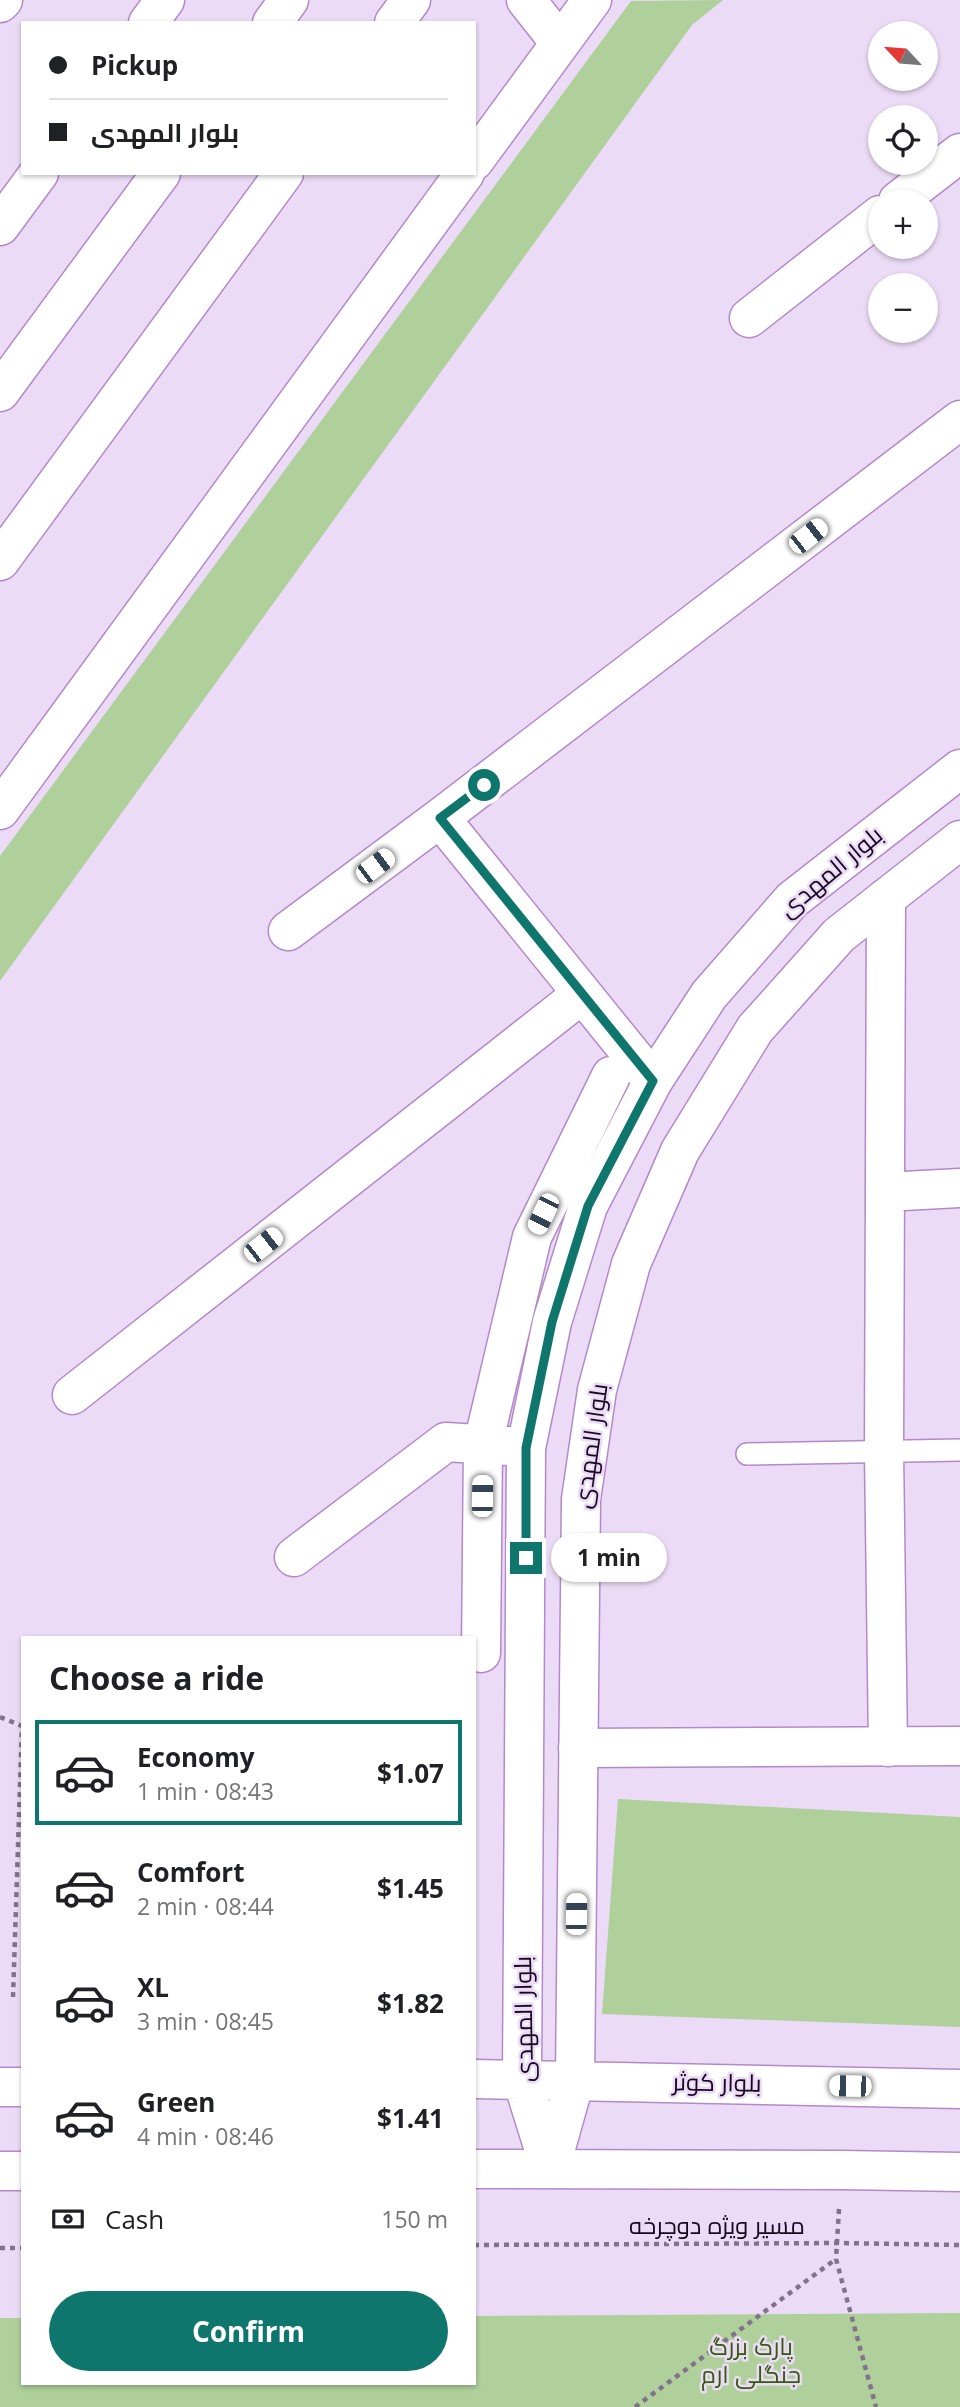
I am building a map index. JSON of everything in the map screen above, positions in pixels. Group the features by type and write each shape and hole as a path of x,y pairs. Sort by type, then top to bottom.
{"street":[{"path":"149,21 165,0"},
{"path":"273,21 289,0"},
{"path":"395,21 411,0"},
{"path":"526,0 560,43"},
{"path":"476,158 592,0"},
{"path":"914,189 960,153"},
{"path":"0,226 38,175"},
{"path":"0,392 160,175"},
{"path":"0,561 283,175"},
{"path":"5,794 464,175"},
{"path":"749,318 868,224"},
{"path":"288,931 960,420"},
{"name":"بلوار المهدی","path":"551,2169 522,2079 526,1448 552,1322 588,1206 653,1081 709,995 792,900 960,769"},
{"path":"440,818 653,1081"},
{"name":"بلوار المهدی","path":"551,2169 575,2080 581,1499 597,1390 631,1264 680,1151 755,1029 839,935 960,840"},
{"path":"886,898 884,1451 888,1747"},
{"path":"72,1395 582,994"},
{"path":"709,995 755,1029"},
{"path":"481,1653 483,1444 532,1237 611,1076"},
{"path":"885,1192 960,1188"},
{"path":"294,1557 446,1443 526,1448"},
{"path":"578,1748 960,1746"},
{"name":"بلوار کوثر","path":"476,2080 960,2089"},
{"path":"0,2087 21,2087"},
{"path":"476,2169 842,2169 960,2172"},
{"path":"0,2171 21,2171"}],"lane":[{"path":"747,1454 960,1450"}],"path":[{"path":"0,1717 21,1727"},
{"path":"13,1997 21,1757"},
{"path":"842,2169 836,2259 876,2407"},
{"name":"مسیر ویژه دوچرخه","path":"476,2245 960,2245"},
{"path":"0,2248 21,2248"},
{"path":"635,2407 836,2259"}],"green space":[{"path":"723,0 692,25 0,981 0,856 631,1"},
{"path":"618,1799 960,1817 960,2027 602,2014"},
{"name":"پارک بزرگ جنگلی ارم","path":"960,2313 960,2407 0,2407 0,2318 21,2318 21,2385 476,2385 476,2316"}],"route":[{"path":"484,785 440,818 653,1081 588,1206 552,1322 526,1448 526,1558"}]}
